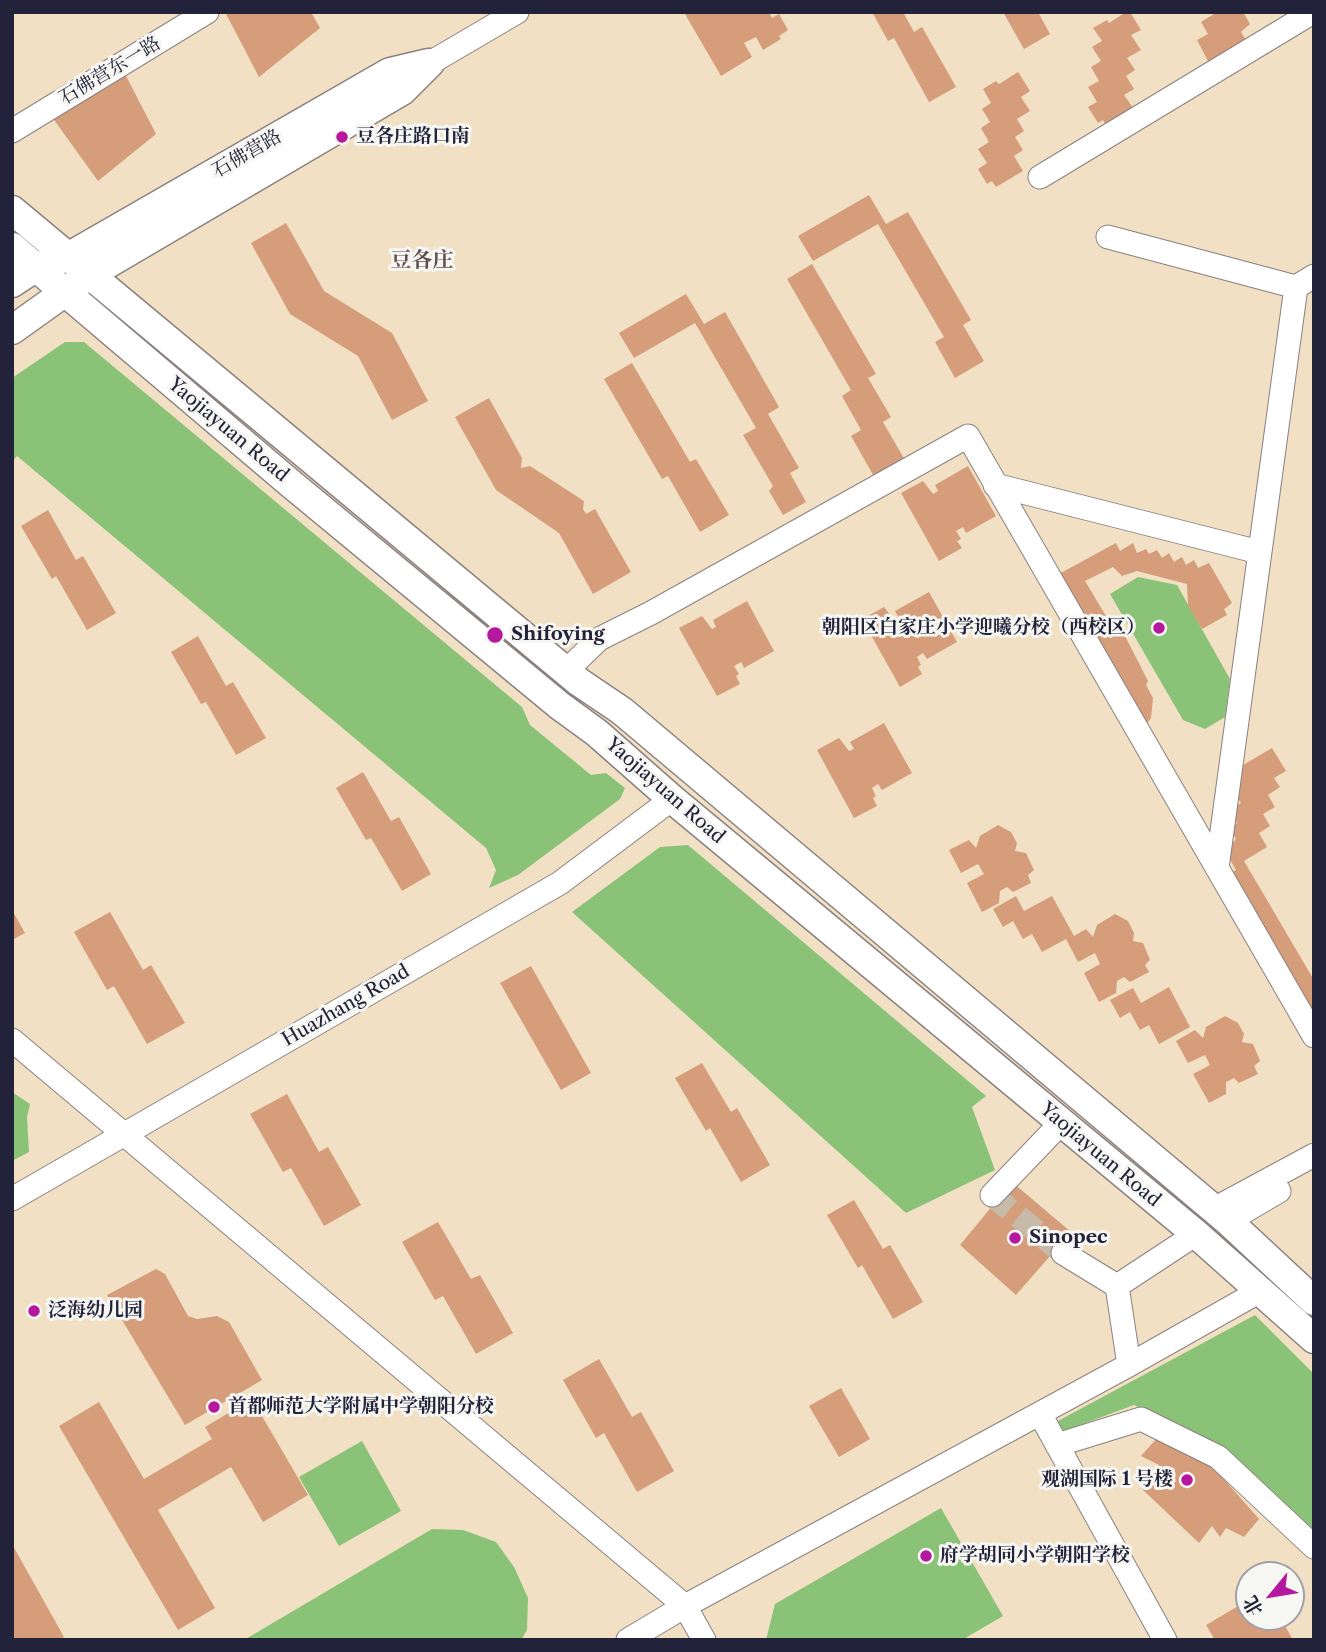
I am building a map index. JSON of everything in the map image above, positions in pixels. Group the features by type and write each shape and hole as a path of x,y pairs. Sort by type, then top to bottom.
{"main road":[{"name":"石佛营路","path":"79,266 401,90 430,62"},
{"name":"Yaojiayuan Road","path":"12,210 566,671 622,711 1221,1215 1314,1301"},
{"name":"Yaojiayuan Road","path":"12,247 311,500 560,706 597,733 672,799 1196,1234 1314,1339"},
{"path":"12,283 36,267 79,266 66,294 12,331"}],"street":[{"name":"石佛营东一路","path":"12,131 207,12"},
{"name":"石佛营路","path":"430,62 517,12"},
{"path":"1040,177 1313,12"},
{"path":"1108,237 1305,282 1259,552 1217,868"},
{"path":"566,671 599,639 651,613 968,436 1314,1036"},
{"path":"996,485 1259,552"},
{"name":"Huazhang Road","path":"12,1199 560,883 672,799"},
{"path":"12,1040 685,1606 704,1640"},
{"path":"992,1195 1061,1122"},
{"path":"1221,1215 1314,1155"},
{"path":"1221,1215 1314,1170"},
{"path":"1117,1286 1196,1234"},
{"path":"1063,1253 1117,1286"},
{"path":"1117,1286 1129,1366"},
{"path":"628,1640 685,1606 1129,1366 1260,1291"},
{"path":"1040,1414 1166,1640"},
{"path":"1058,1445 1141,1419 1218,1457 1314,1547"}],"green space":[{"path":"65,342 84,342 522,707 530,725 591,775 606,773 625,788 620,799 518,875 489,888 496,870 486,848 17,456 12,462 12,378"},
{"path":"1138,577 1177,585 1230,679 1225,717 1205,729 1183,720 1110,594"},
{"path":"688,845 986,1096 972,1107 995,1170 906,1213 572,912 660,847"},
{"path":"12,1092 30,1104 27,1117 29,1152 12,1161"},
{"path":"1255,1315 1314,1374 1314,1532 1220,1446 1134,1405 1064,1431 1056,1422"},
{"path":"362,1441 401,1511 339,1546 299,1477"},
{"name":"府学胡同小学朝阳学校","path":"941,1508 1003,1616 962,1640 766,1640 775,1604"},
{"path":"432,1529 463,1530 496,1542 514,1567 528,1598 527,1630 521,1640 244,1640"}],"building":[{"path":"225,12 311,12 320,28 259,77"},
{"path":"769,12 772,18 779,14 788,30 779,36 781,39 763,50 756,37 744,43 752,57 721,76 685,14"},
{"path":"872,12 903,12 914,32 922,27 956,87 929,102 894,38 888,41"},
{"path":"1003,12 1038,12 1050,34 1024,49"},
{"path":"1130,12 1141,30 1131,35 1141,50 1127,58 1135,70 1126,76 1134,89 1124,95 1134,109 1106,126 1103,120 1098,123 1088,107 1097,102 1088,87 1099,81 1091,67 1101,61 1092,47 1102,41 1093,28 1107,20 1109,23"},
{"path":"1214,12 1243,12 1250,24 1241,32 1247,42 1209,63 1197,40 1208,34 1201,22"},
{"path":"1018,72 1030,91 1021,97 1030,111 1017,119 1024,131 1015,137 1023,150 1014,156 1023,171 996,187 992,181 987,184 978,169 987,163 978,149 989,142 981,128 990,122 982,109 991,103 983,89 996,81 999,84"},
{"path":"125,74 156,134 98,181 52,117"},
{"path":"869,195 886,224 908,212 971,320 963,325 984,361 955,378 935,342 944,337 878,224 813,261 798,236"},
{"path":"286,223 324,291 392,333 428,401 392,420 358,356 290,314 251,243"},
{"path":"812,264 876,374 868,378 891,417 883,422 906,462 876,480 851,436 861,430 842,396 851,390 787,279"},
{"path":"686,294 704,324 725,312 779,407 768,414 799,468 790,473 806,502 783,515 769,491 773,486 743,435 756,428 695,323 634,358 619,333"},
{"path":"632,363 690,462 696,459 729,515 700,532 668,476 662,479 604,379"},
{"path":"489,398 522,458 521,468 530,466 584,501 583,509 586,514 595,509 631,572 593,594 559,533 496,490 455,417"},
{"path":"968,466 996,516 966,533 963,527 956,531 961,539 957,541 962,548 939,561 901,493 923,481 933,494 938,491 935,485"},
{"path":"48,510 76,560 83,556 116,613 87,630 56,576 52,579 21,526"},
{"path":"1116,543 1120,551 1133,543 1137,553 1146,549 1149,554 1157,550 1162,558 1169,553 1174,562 1182,557 1186,565 1194,560 1198,568 1209,563 1232,603 1224,609 1227,615 1202,629 1188,606 1187,584 1137,571 1122,576 1113,567 1085,581 1115,631 1121,628 1148,681 1146,685 1153,698 1151,718 1143,729 1057,575"},
{"path":"929,592 957,642 927,659 923,653 917,657 922,674 900,687 862,619 884,607 894,620 899,618 895,611"},
{"path":"747,601 774,651 744,668 741,662 734,666 739,674 736,676 740,684 717,696 679,628 702,616 712,629 716,627 713,620"},
{"path":"198,636 226,686 233,682 266,738 236,755 206,702 201,704 171,652"},
{"path":"884,723 912,773 882,790 878,784 872,788 877,806 854,818 817,750 839,738 849,751 854,749 850,742"},
{"path":"1272,748 1286,771 1274,778 1280,787 1268,795 1275,807 1263,814 1270,826 1259,833 1267,847 1244,861 1314,980 1314,1029 1225,876 1236,870 1225,851 1236,839 1229,827 1237,823 1229,810 1241,803 1232,789 1241,783 1233,771"},
{"path":"363,772 391,821 399,817 431,874 402,891 371,838 366,840 336,788"},
{"path":"998,825 1011,832 1017,843 1015,851 1026,853 1034,870 1028,875 1031,883 1013,892 1007,887 1000,891 999,903 982,912 967,883 984,874 978,864 961,873 949,850 969,840 976,848 980,836"},
{"path":"1016,896 1024,911 1052,896 1074,936 1086,929 1093,937 1097,925 1115,914 1128,921 1134,933 1133,941 1143,943 1150,960 1145,965 1149,972 1130,982 1124,977 1117,981 1116,993 1099,1002 1084,973 1100,964 1095,953 1078,962 1066,939 1042,952 1032,934 1023,939 1013,921 1003,927 993,909"},
{"path":"12,910 25,933 12,940"},
{"path":"110,912 143,970 151,965 185,1023 147,1044 114,986 107,990 74,932"},
{"path":"531,966 591,1073 561,1090 500,983"},
{"path":"1169,987 1190,1027 1159,1044 1149,1025 1140,1030 1130,1012 1120,1018 1110,1000 1133,988 1141,1003"},
{"path":"1225,1016 1238,1023 1244,1034 1242,1042 1253,1044 1260,1061 1254,1066 1258,1074 1239,1083 1234,1078 1226,1082 1226,1094 1209,1103 1193,1074 1210,1065 1205,1055 1188,1063 1176,1041 1195,1030 1203,1038 1206,1027"},
{"path":"702,1063 731,1112 737,1108 770,1165 741,1182 710,1128 706,1131 675,1078"},
{"path":"287,1094 319,1152 328,1147 361,1205 324,1226 291,1168 283,1172 250,1114"},
{"name":"Sinopec","path":"1012,1182 1071,1232 1016,1295 960,1245"},
{"path":"854,1200 883,1249 890,1245 923,1302 893,1319 862,1265 858,1268 827,1215"},
{"path":"438,1222 471,1279 480,1275 513,1333 476,1354 443,1296 435,1300 402,1242"},
{"path":"156,1269 165,1274 188,1316 197,1319 217,1316 229,1322 262,1380 185,1425 107,1295"},
{"path":"599,1359 632,1417 641,1412 674,1471 637,1492 604,1433 596,1438 563,1380"},
{"path":"841,1388 870,1439 839,1457 809,1406"},
{"path":"252,1399 308,1495 263,1522 231,1467 158,1510 215,1608 178,1630 59,1426 99,1402 144,1479 212,1439 205,1427"},
{"name":"观湖国际 1 号楼","path":"1158,1437 1215,1469 1259,1519 1244,1537 1226,1528 1220,1537 1212,1526 1199,1543 1143,1490 1159,1465 1141,1456"},
{"path":"12,1544 64,1637 59,1640 15,1640 12,1635"},
{"path":"1235,1608 1235,1631 1288,1631 1293,1640 1215,1640 1206,1625"}],"tunnel":[{"path":"992,1195 1063,1253"}],"place":[{"name":"豆各庄路口南","path":"342,137"},
{"name":"朝阳区白家庄小学迎曦分校（西校区）","path":"1159,628"},
{"name":"Shifoying","path":"495,635"},
{"name":"Sinopec","path":"1015,1238"},
{"name":"泛海幼儿园","path":"34,1311"},
{"name":"首都师范大学附属中学朝阳分校","path":"214,1407"},
{"name":"观湖国际 1 号楼","path":"1187,1480"},
{"name":"府学胡同小学朝阳学校","path":"926,1556"}],"district":[{"name":"豆各庄","path":"422,261"}]}
